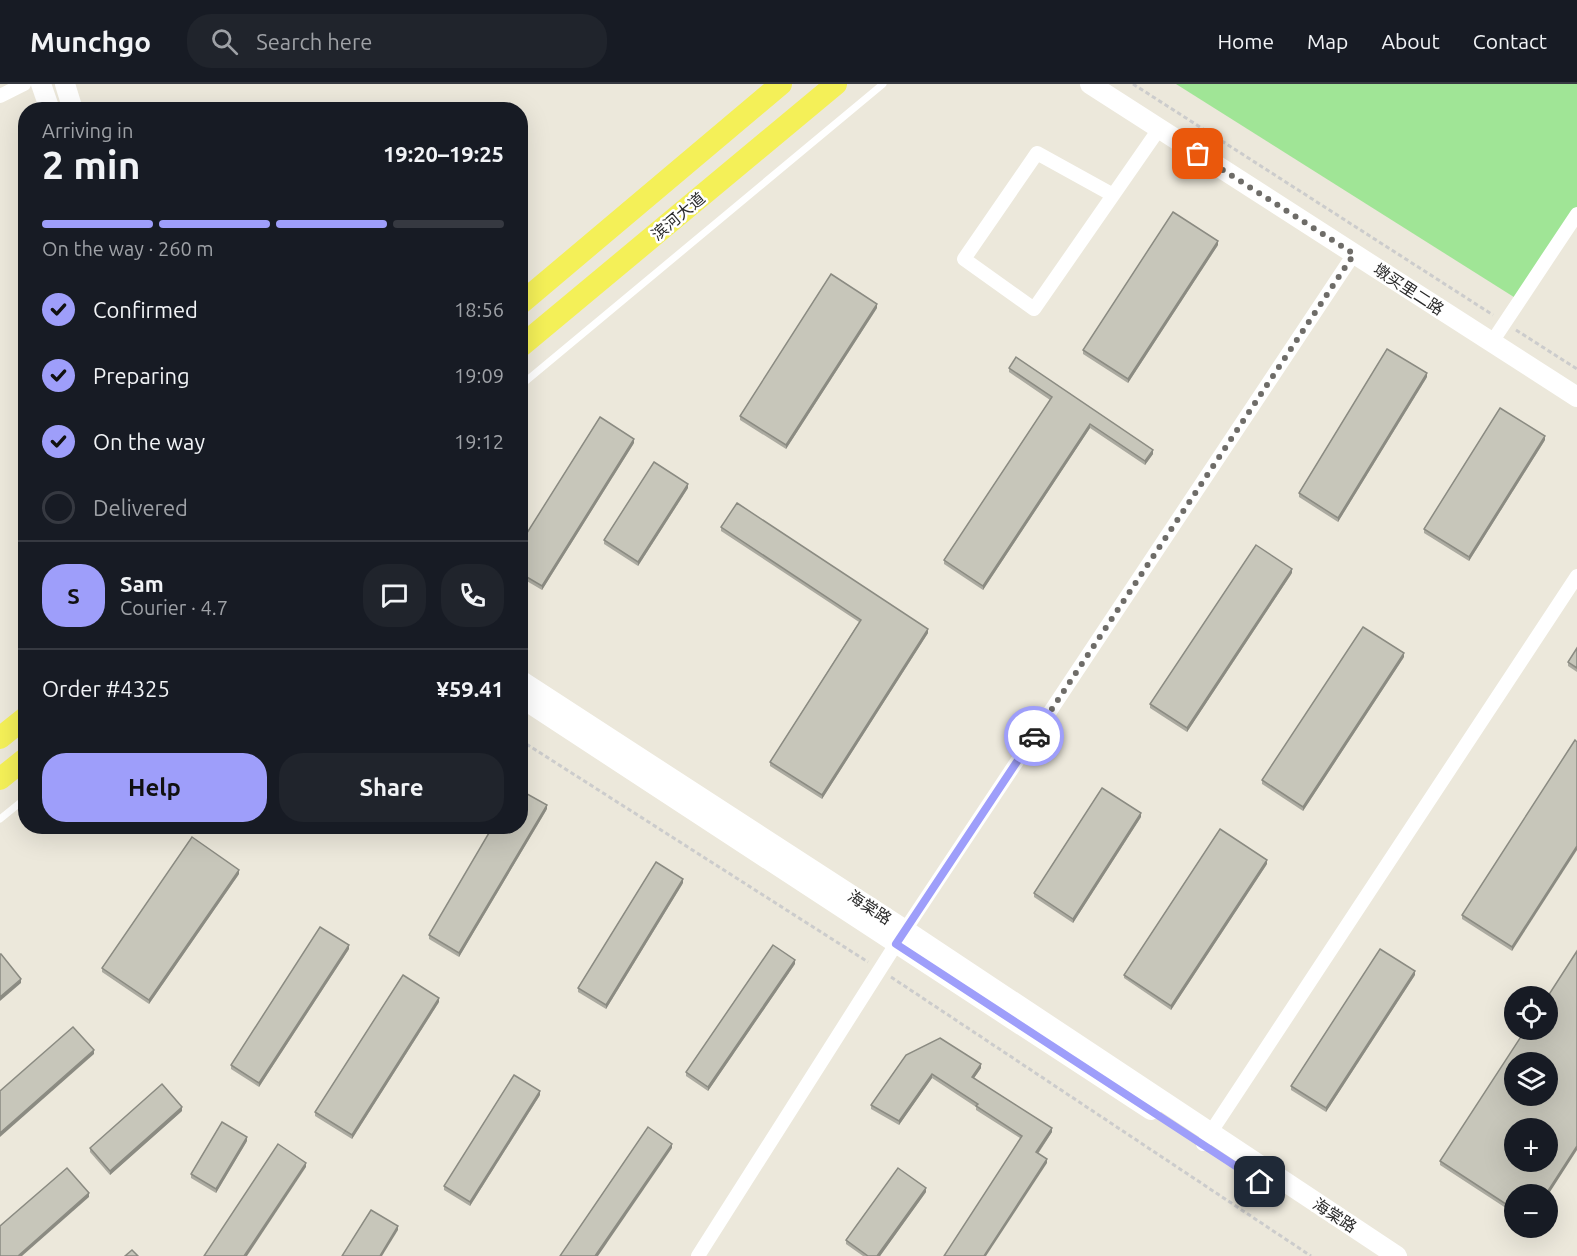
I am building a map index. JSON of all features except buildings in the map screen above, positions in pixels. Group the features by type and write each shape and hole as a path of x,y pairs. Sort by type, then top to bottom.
{"main road":[{"path":"528,297 781,84"},
{"name":"滨河大道","path":"528,340 836,84"},
{"path":"0,738 18,723"},
{"path":"0,779 18,764"}],"street":[{"path":"0,96 24,84"},
{"path":"40,84 47,102"},
{"path":"65,84 71,102"},
{"name":"墩买里二路","path":"1090,84 1577,397"},
{"path":"1113,195 1037,153 964,259 1034,309 1159,129"},
{"path":"1492,342 1577,214"},
{"path":"698,1256 880,969 1354,254"},
{"path":"1206,1138 1577,576"},
{"name":"海棠路","path":"528,685 901,937 1206,1138 1397,1256"},
{"name":"海棠路","path":"528,702 901,937"},
{"name":"海棠路","path":"1206,1138 1373,1256"}],"lane":[{"path":"528,379 883,84"},
{"path":"0,819 18,804"}],"path":[{"path":"1133,84 1577,369"},
{"path":"528,745 880,969 1311,1256"}],"green space":[{"path":"1176,84 1577,84 1577,213 1517,299"}],"way so far":[{"path":"1034,736 1354,254 1198,154"}],"route":[{"path":"1034,736 896,944 1260,1182"}]}
